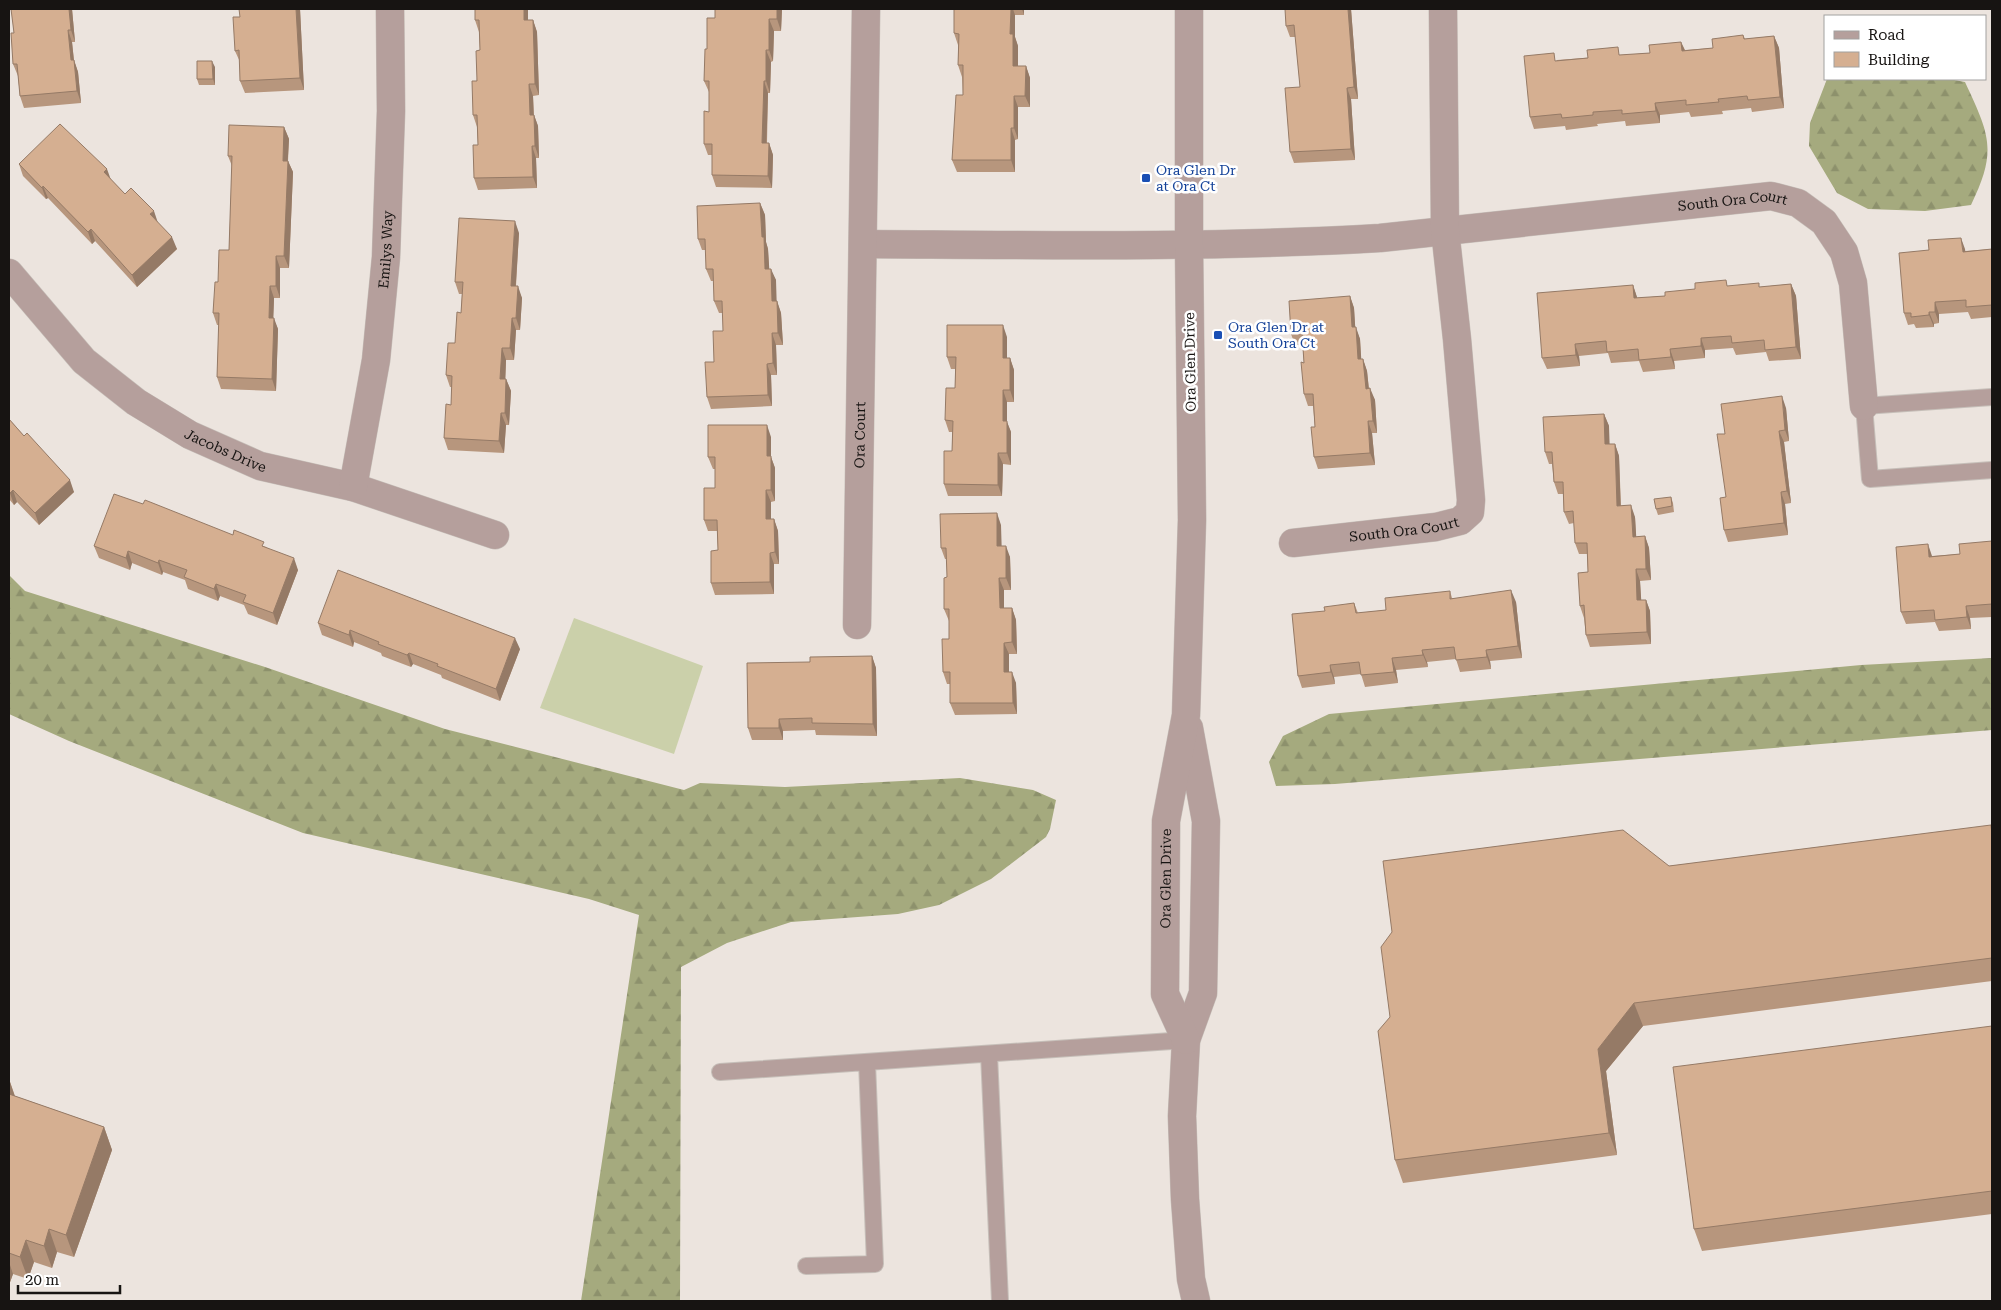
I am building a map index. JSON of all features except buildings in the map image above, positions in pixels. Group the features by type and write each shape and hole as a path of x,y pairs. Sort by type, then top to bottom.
{"street":[{"name":"Emilys Way","path":"353,487 376,360 386,257 391,111 390,9"},
{"name":"Ora Court","path":"857,625 866,9"},
{"name":"Ora Glen Drive","path":"1186,1040 1165,994 1165,985 1166,822 1186,715 1192,520 1188,246 1189,9"},
{"name":"South Ora Court","path":"1293,543 1436,527 1460,521 1470,512 1471,500 1457,339 1445,230 1443,9"},
{"name":"South Ora Court","path":"1188,246 1380,238 1771,196 1798,203 1824,222 1844,252 1853,283 1864,406"},
{"path":"863,244 1188,246"},
{"name":"Jacobs Drive","path":"9,273 84,361 144,406 190,435 260,466 353,487 495,535"},
{"name":"Ora Glen Drive","path":"1186,715 1206,821 1203,994 1186,1040 1182,1116 1184,1199 1191,1279 1196,1301"}],"lane":[{"path":"1992,397 1864,406 1870,479 1992,470"},
{"path":"720,1072 1186,1040"},
{"path":"989,1054 1000,1301"},
{"path":"806,1266 874,1264 867,1062"}],"green space":[{"path":"1827,80 1954,80 1965,82 1985,129 1987,156 1985,170 1971,205 1925,211 1868,209 1837,193 1809,146 1810,123"},
{"path":"9,575 25,591 265,667 445,729 684,790 700,783 785,787 960,778 1033,790 1056,800 1050,829 1046,837 991,879 939,905 898,914 791,922 727,943 681,967 680,1301 581,1301 639,915 589,899 303,833 69,741 9,714"},
{"path":"574,618 703,666 674,754 540,708"},
{"path":"1992,658 1992,730 1335,784 1276,786 1269,762 1283,736 1329,714 1861,665"}],"place":[{"name":"Ora Glen Dr at Ora Ct","path":"1146,178"},
{"name":"Ora Glen Dr at South Ora Ct","path":"1218,335"}]}
